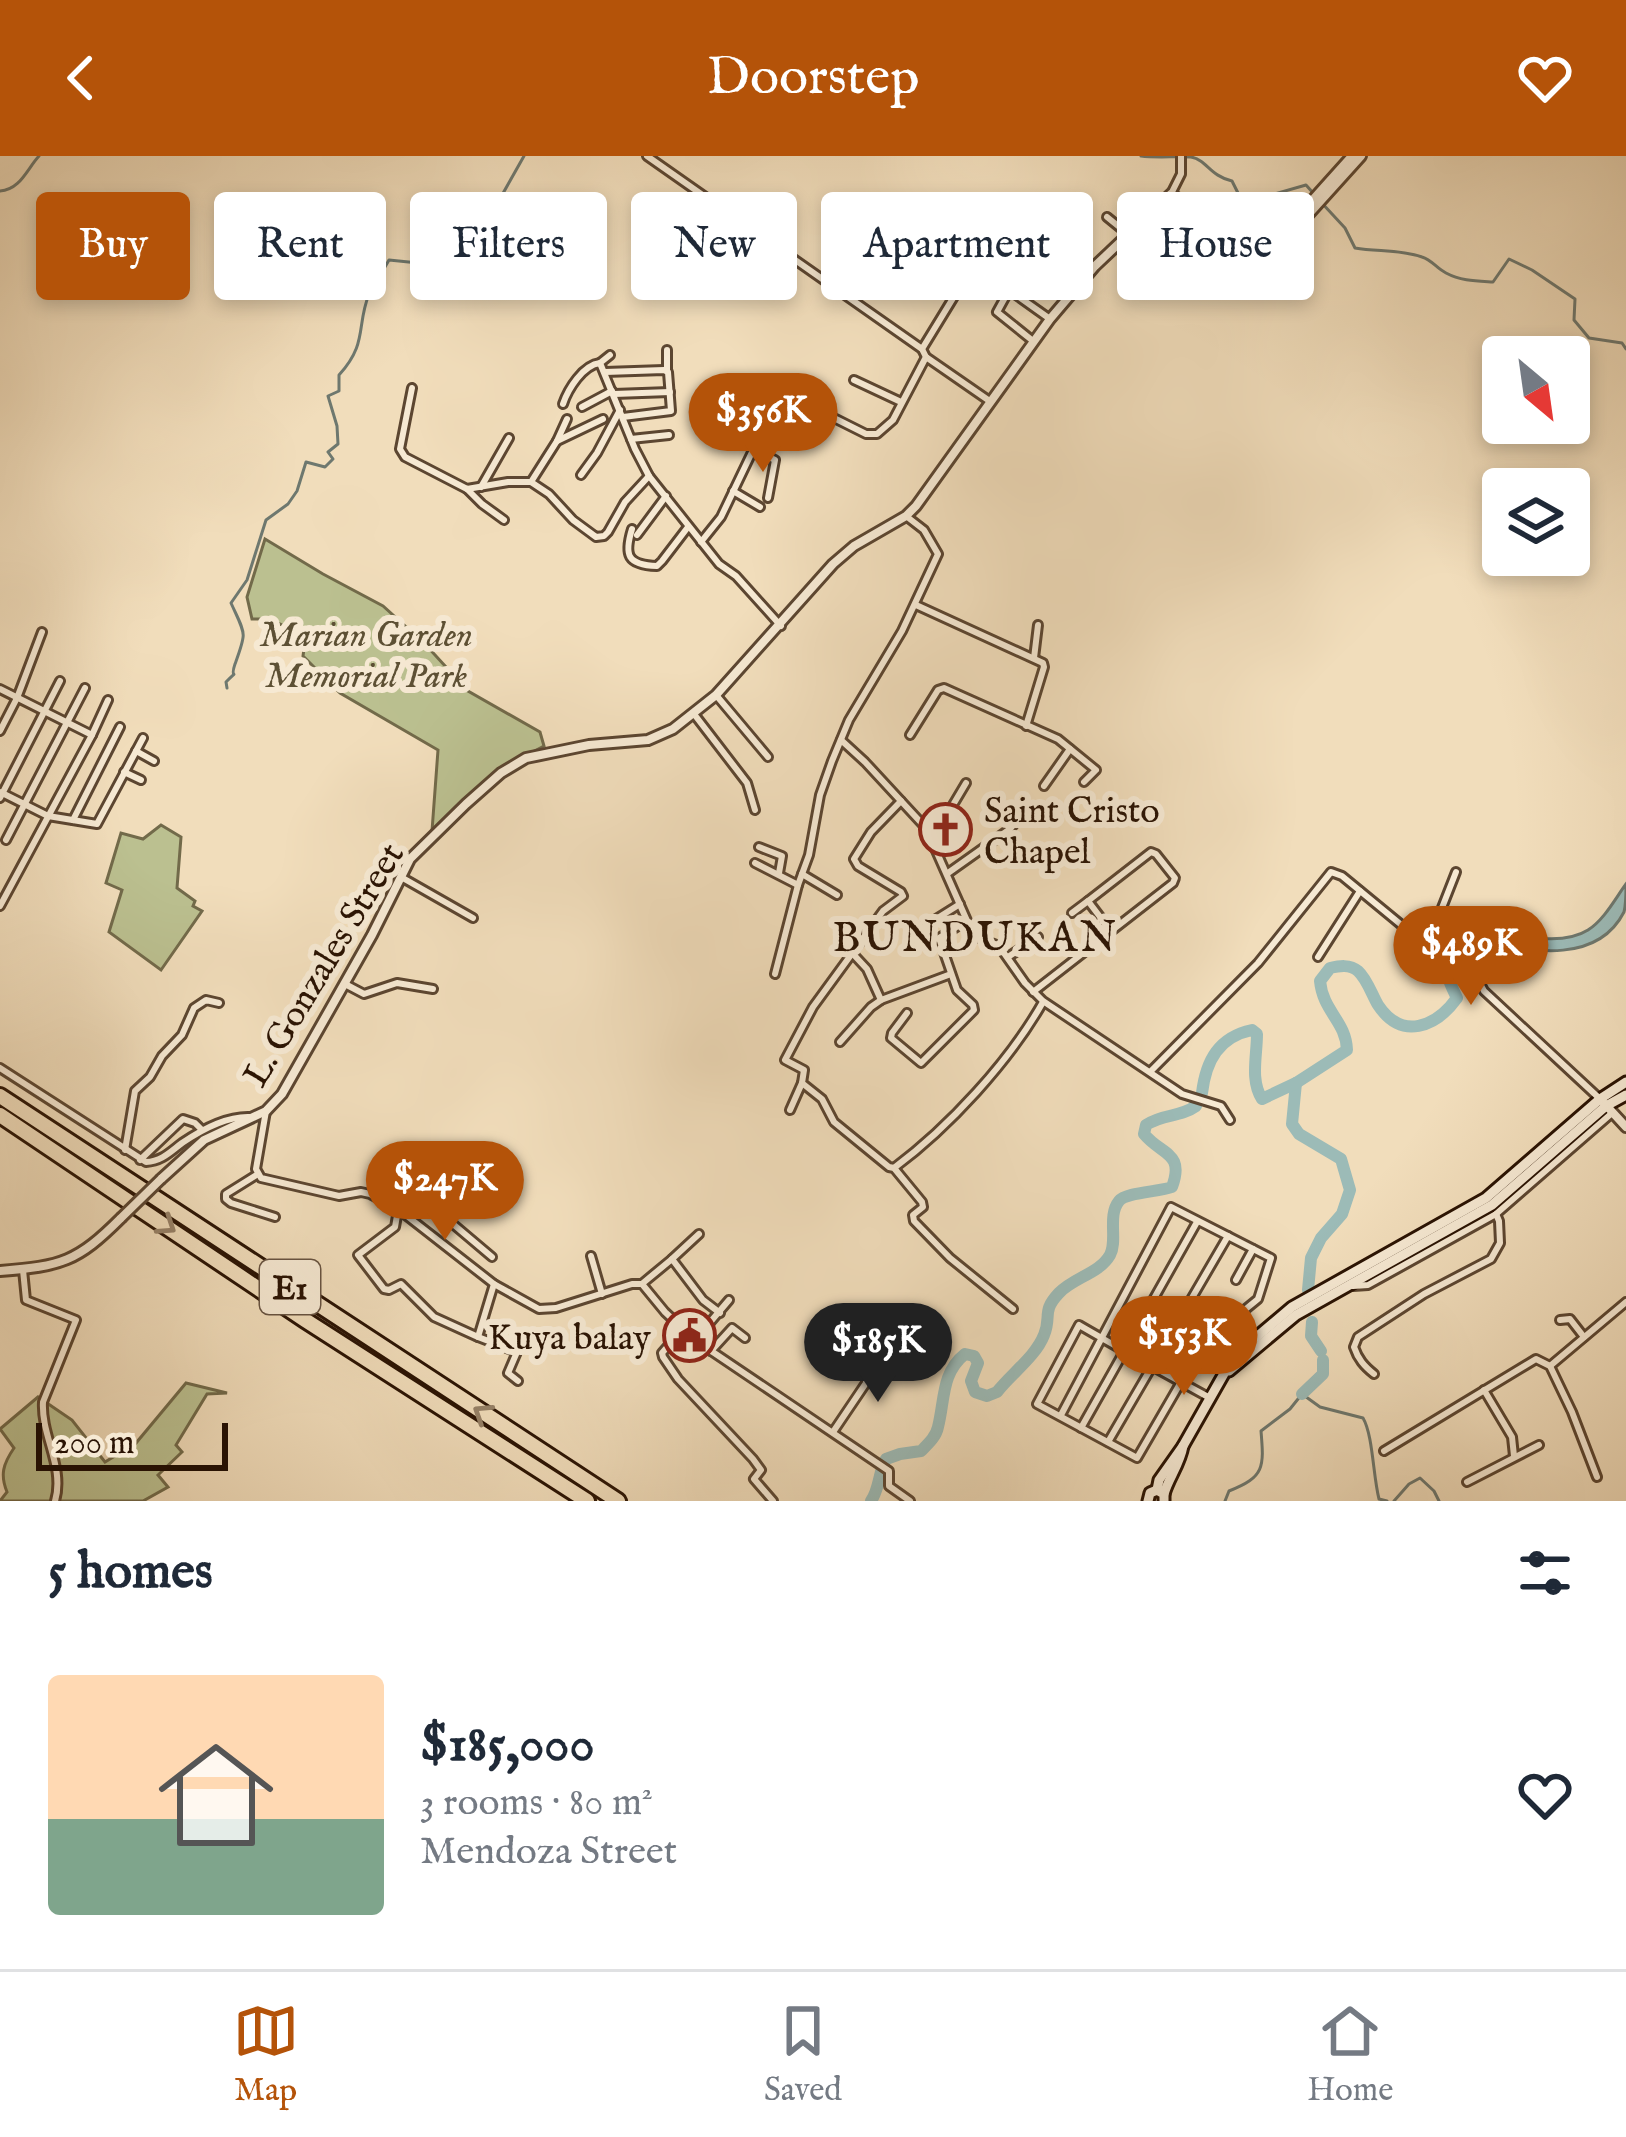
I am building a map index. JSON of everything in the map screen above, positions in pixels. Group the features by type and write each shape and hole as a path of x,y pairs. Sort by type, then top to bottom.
{"highway":[{"name":"E1","path":"0,1096 618,1501"},
{"name":"E1","path":"0,1115 584,1501"},
{"path":"580,1477 628,1501"}],"main road":[{"path":"1325,1294 1349,1286 1492,1205 1606,1106 1626,1082"},
{"path":"1154,1497 1181,1458 1183,1446 1225,1374 1294,1311 1486,1198 1626,1095"}],"street":[{"path":"647,156 991,403"},
{"path":"1325,191 1352,156"},
{"path":"1314,203 1361,156"},
{"name":"L. Gonzales Street","path":"1172,192 1178,183 1181,160"},
{"path":"1107,217 1117,225"},
{"name":"L. Gonzales Street","path":"0,1271 56,1265 91,1248 204,1140 266,1111 295,1074 410,859 516,764 550,751 659,738 716,695 833,564 906,516 1050,319 1117,245"},
{"path":"1033,341 998,312 1008,292 1050,319"},
{"path":"822,412 874,435 892,420 953,300"},
{"path":"621,413 669,412 672,408 667,350"},
{"path":"602,367 610,355"},
{"path":"562,404 588,366 667,371"},
{"path":"602,367 650,476 719,564 781,626"},
{"path":"854,380 901,402"},
{"path":"412,388 400,449 405,457 467,489 504,520"},
{"path":"581,406 613,392 670,392"},
{"path":"701,542 721,517 762,418 775,404"},
{"path":"581,476 621,413"},
{"path":"531,482 567,419"},
{"path":"557,441 603,419"},
{"path":"718,430 775,460 768,498"},
{"path":"632,439 668,436"},
{"path":"480,488 509,438"},
{"path":"467,489 531,482 600,537 650,476"},
{"path":"733,491 760,507"},
{"path":"666,496 634,532 628,555 657,566 688,527"},
{"path":"776,974 820,795 841,740 916,604 938,554 924,530 906,516"},
{"path":"916,604 1043,663 1026,726"},
{"path":"1034,658 1038,625"},
{"path":"0,731 42,632"},
{"path":"60,681 1,794 48,816 97,824 143,738"},
{"path":"6,840 86,688"},
{"path":"910,735 942,688 1058,739 1096,770 1084,782"},
{"path":"0,689 92,735"},
{"path":"716,695 768,757"},
{"path":"0,906 108,700"},
{"path":"694,714 747,783 755,810"},
{"path":"73,820 120,727"},
{"path":"841,740 929,833 972,932 999,946 1033,992 1182,1094 1221,1106 1230,1120"},
{"path":"1044,786 1070,749"},
{"path":"136,751 154,760"},
{"path":"124,772 141,780"},
{"path":"929,833 944,820 966,783"},
{"path":"901,801 871,832 854,859 901,892 911,909"},
{"path":"947,873 1010,829 1025,811"},
{"path":"759,847 782,856 779,873"},
{"path":"1033,992 1174,881 1150,852 1072,913"},
{"path":"755,863 798,885"},
{"path":"1151,1071 1258,963 1330,873 1335,872 1427,946"},
{"path":"1427,946 1456,872"},
{"path":"802,874 837,895"},
{"path":"401,877 473,918"},
{"path":"1318,957 1360,891"},
{"path":"790,1110 804,1070 785,1057 813,1007 883,911 903,896"},
{"path":"1088,901 1111,931"},
{"path":"917,931 960,904"},
{"path":"907,1013 891,1038 921,1063 974,1010 957,990 939,938 967,920"},
{"path":"1427,946 1449,940 1455,931 1506,921"},
{"path":"1008,957 1038,937"},
{"path":"1449,940 1484,992 1626,1127"},
{"path":"854,955 867,969 881,1000"},
{"path":"840,1042 881,1000 951,974"},
{"path":"345,984 363,994 397,982 433,989"},
{"path":"125,1150 135,1091 182,1034 194,1008 206,1000 219,1004"},
{"path":"894,1168 941,1130 1026,1031 1043,1001"},
{"path":"0,1068 140,1160 152,1163 202,1130 242,1116 255,1118"},
{"path":"802,1083 822,1099 834,1122 894,1168 923,1204 914,1221 950,1258 1013,1309"},
{"path":"1349,1286 1368,1285 1496,1214 1606,1106"},
{"path":"266,1111 256,1169 261,1178 325,1194 370,1194 398,1209 494,1284 548,1310 642,1284 699,1234"},
{"path":"140,1160 183,1119 202,1130"},
{"path":"258,1174 226,1194 226,1199 275,1217"},
{"path":"421,1198 492,1257"},
{"path":"1061,1415 1100,1338 1171,1207 1271,1258 1258,1299 1203,1344 1181,1382 1137,1458 1037,1404 1079,1325 1100,1338 1125,1351 1152,1366 1181,1382 1210,1398"},
{"path":"398,1209 395,1227 359,1251 358,1257 385,1290 401,1284 434,1317 517,1352"},
{"path":"1374,1374 1355,1352 1358,1337 1424,1294 1491,1259 1500,1243 1496,1214"},
{"path":"1082,1428 1198,1220"},
{"path":"452,1250 467,1236"},
{"path":"1108,1442 1228,1236"},
{"path":"1236,1280 1253,1249"},
{"path":"591,1256 602,1294"},
{"path":"672,1259 699,1295 720,1313"},
{"path":"23,1270 26,1300 76,1320 43,1402 59,1477 56,1501"},
{"path":"478,1337 494,1284"},
{"path":"642,1284 682,1330 871,1457 887,1470 889,1486 910,1501"},
{"path":"695,1340 729,1300"},
{"path":"1550,1366 1626,1302"},
{"path":"1560,1320 1570,1319 1584,1337"},
{"path":"711,1351 732,1328 745,1338"},
{"path":"682,1330 662,1357 753,1459 761,1470 754,1479 773,1501"},
{"path":"518,1381 508,1373 524,1335 541,1340"},
{"path":"833,1432 866,1383 866,1359"},
{"path":"1384,1451 1536,1359 1550,1366 1597,1477"},
{"path":"1484,1390 1512,1437 1514,1456"},
{"path":"1467,1482 1539,1445"}],"green space":[{"name":"Marian Garden Memorial Park","path":"265,539 383,606 468,691 540,732 544,746 500,769 432,831 438,750 340,693 303,656 306,635 268,619 252,619 247,597"},
{"path":"161,825 181,837 177,888 202,911 161,970 109,932 122,890 106,883 121,833 143,839"},
{"path":"186,1383 227,1393 207,1394 176,1445 182,1452 158,1475 168,1487 143,1501 0,1501 7,1492 4,1470 14,1448 0,1429 38,1397 72,1420 105,1462 136,1443"}],"water":[{"path":"1626,884 1624,912 1613,928 1581,947 1544,951 1487,941 1489,929 1539,938 1577,935 1599,921"}],"waterway":[{"path":"0,191 18,183 39,156"},
{"path":"227,688 243,639 231,603 247,580 266,520 297,491 306,462 325,467 333,459 328,452 338,444 337,426 328,396 339,391 339,375 358,344 373,286 389,260 472,264 478,255 475,243 490,229 493,211 524,156"},
{"path":"1141,156 1191,157 1232,181 1238,192"},
{"path":"1282,192 1306,185 1312,192"},
{"path":"1320,201 1345,228 1355,248 1413,254 1469,280 1493,282 1509,259 1532,270 1575,299 1574,320 1589,338 1622,343 1626,349"},
{"path":"1202,1093 1216,1052 1241,1033 1252,1030 1257,1034 1255,1076 1262,1099 1347,1050 1343,1031 1322,992 1320,981 1330,968 1355,969 1387,1016 1419,1026 1439,1016 1457,998 1446,965 1463,936 1489,933 1503,937"},
{"path":"1296,1083 1292,1124 1299,1134 1341,1159 1350,1190 1342,1214 1311,1258 1308,1290"},
{"path":"871,1501 886,1459 921,1451 934,1437 948,1378 957,1361 965,1354 974,1356 978,1363 971,1381 975,1392 987,1396 997,1392 1040,1343 1054,1299 1110,1255 1119,1201 1172,1187 1176,1167 1144,1134 1146,1125 1196,1106"},
{"path":"1312,1322 1311,1336 1321,1351"},
{"path":"1302,1394 1323,1374 1323,1360"},
{"path":"1225,1501 1229,1491 1250,1481 1260,1469 1261,1431 1302,1394 1320,1407 1363,1418 1379,1499 1387,1501"},
{"path":"1394,1501 1420,1478 1439,1501"}],"place":[{"name":"Saint Cristo Chapel","path":"945,830"},
{"name":"Kuya balay","path":"690,1336"}],"district":[{"name":"BUNDUKAN","path":"976,936"}]}
